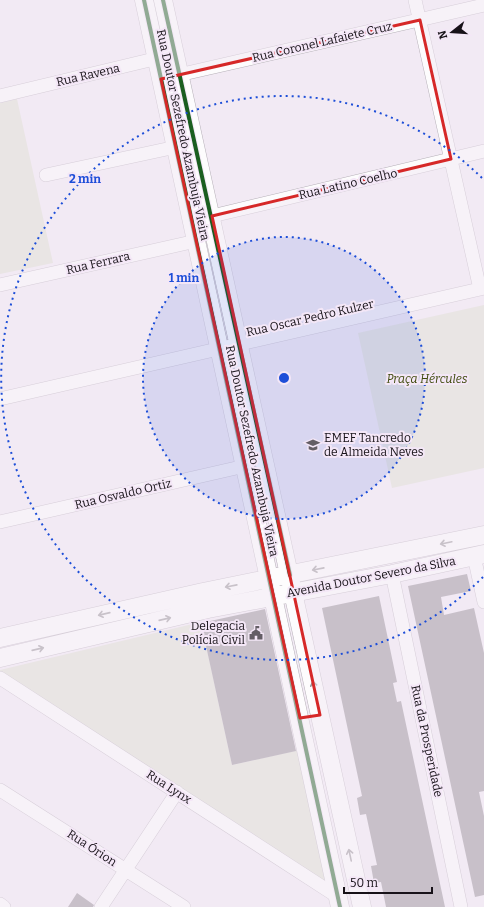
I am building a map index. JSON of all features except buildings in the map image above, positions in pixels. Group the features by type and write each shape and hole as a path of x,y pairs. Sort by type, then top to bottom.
{"street":[{"name":"Rua Doutor Sezefredo Azambuja Vieira","path":"144,0 339,902"},
{"name":"Rua Doutor Sezefredo Azambuja Vieira","path":"163,0 212,216 362,907"},
{"path":"415,0 482,289"},
{"name":"Rua Coronel Lafaiete Cruz","path":"161,79 484,5"},
{"name":"Rua Ravena","path":"0,96 175,54"},
{"path":"46,175 176,147"},
{"name":"Rua Latino Coelho","path":"212,216 484,152"},
{"name":"Rua Ferrara","path":"0,285 196,241"},
{"name":"Rua Oscar Pedro Kulzer","path":"0,399 482,289"},
{"name":"Rua Osvaldo Ortiz","path":"0,522 245,466"},
{"name":"Avenida Doutor Severo da Silva","path":"0,658 208,609 273,596 291,583 484,535"},
{"path":"479,555 484,602"},
{"name":"Avenida Doutor Severo da Silva","path":"0,638 203,592 270,579 291,583 392,574 479,555"},
{"name":"Rua da Prosperidade","path":"392,574 461,907"},
{"path":"203,592 208,609"},
{"name":"Rua Lynx","path":"0,678 177,792 339,902"},
{"path":"300,718 320,715"},
{"name":"Rua Órion","path":"0,790 184,907"},
{"path":"100,907 177,792"},
{"path":"0,904 4,907"}],"highlighted area":[{"path":"420,20 451,159 212,216 320,715 300,718 161,79"}],"green space":[{"path":"17,99 53,263 0,274 0,103"},
{"name":"Praça Hércules","path":"484,305 484,468 392,488 358,333"},
{"path":"201,622 232,765 299,750 330,886 0,674 0,670"}],"cycle path":[{"path":"144,0 340,907"},
{"path":"163,0 290,575"}],"place":[{"name":"EMEF Tancredo de Almeida Neves","path":"313,445"},
{"name":"Delegacia Polícia Civil","path":"256,633"}]}
